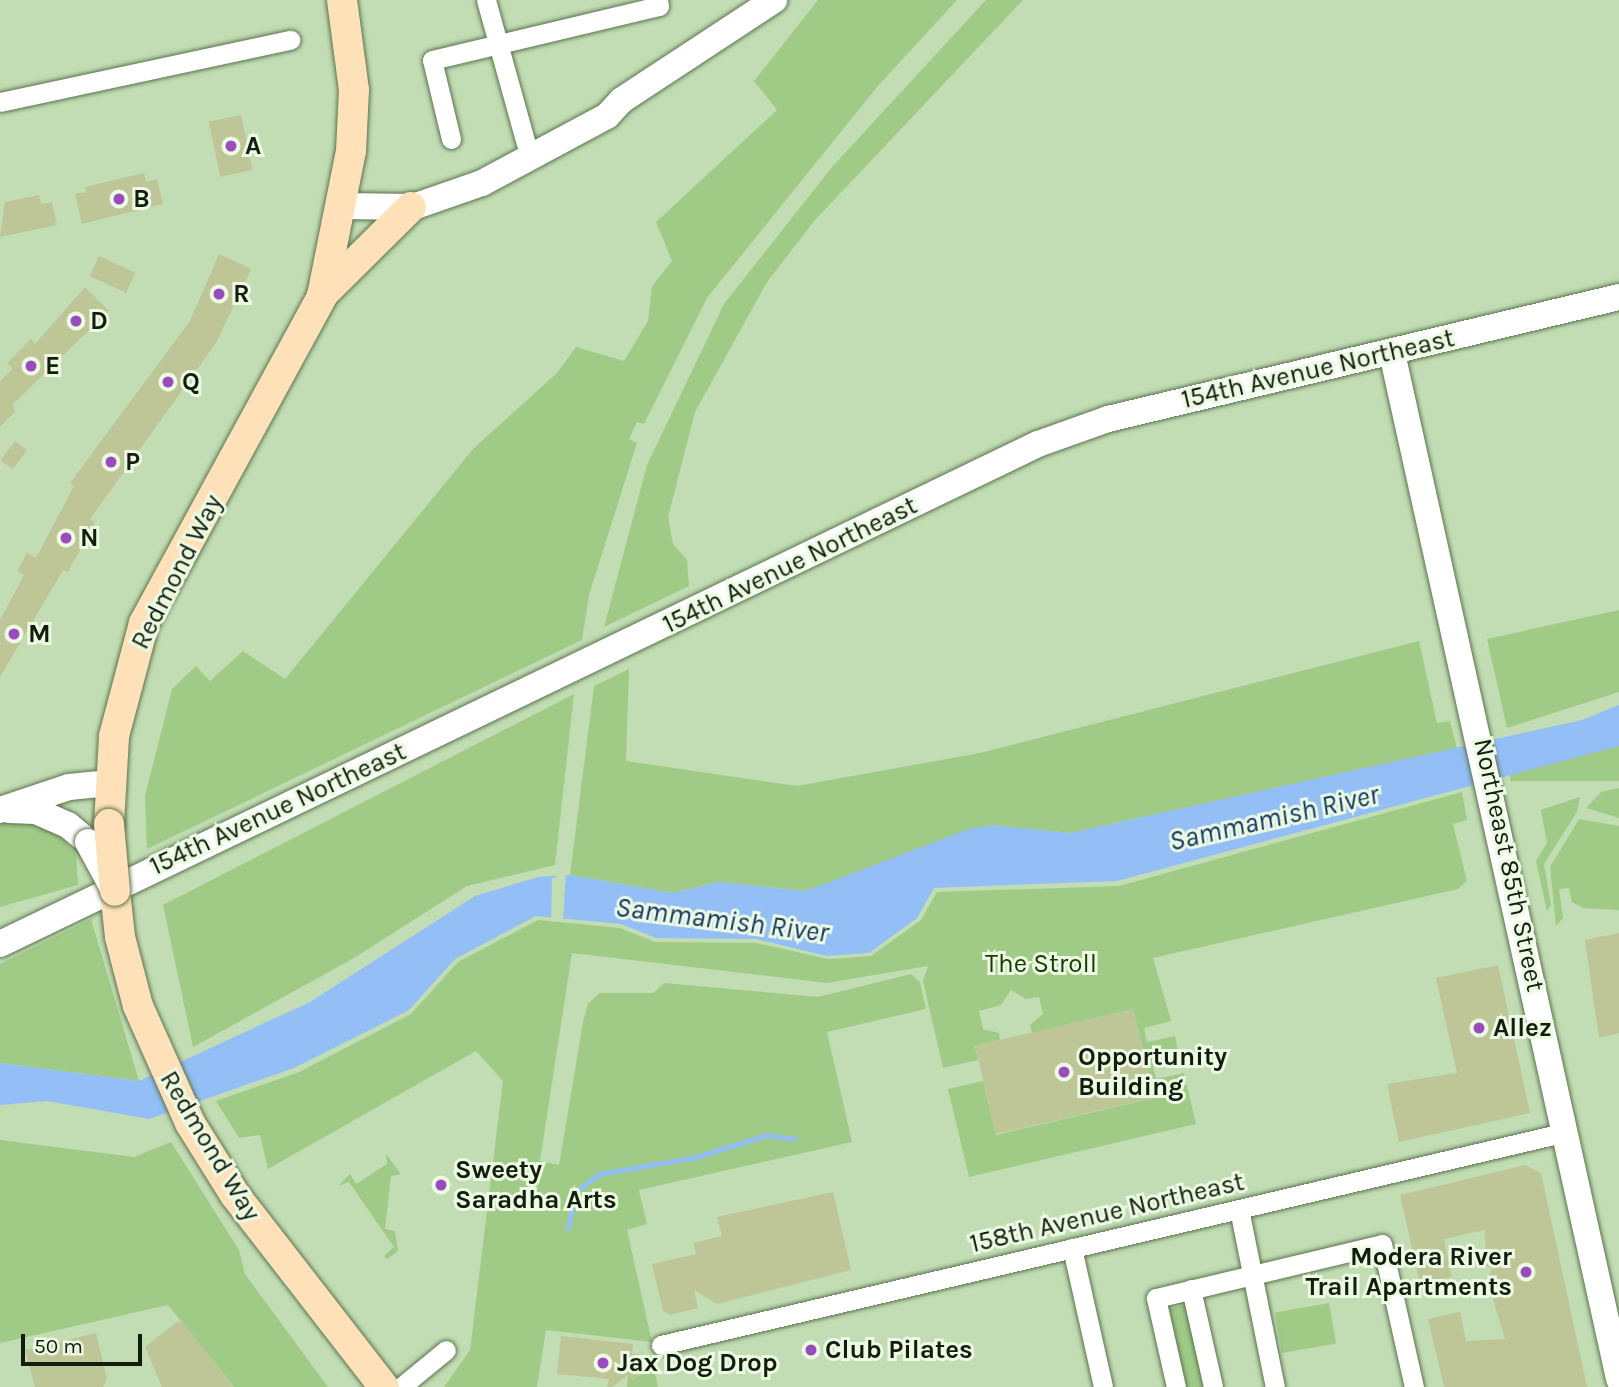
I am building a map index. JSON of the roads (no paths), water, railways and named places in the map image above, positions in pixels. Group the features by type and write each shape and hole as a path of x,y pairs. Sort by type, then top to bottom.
{"main road":[{"name":"Redmond Way","path":"342,0 354,90 342,205 322,296 144,624 126,675 110,783 98,833 115,891 120,937 161,1068 234,1195 384,1387"},
{"path":"342,205 411,207 482,183 607,116 622,100 774,0"},
{"path":"453,192 526,144 601,104 622,100"},
{"path":"322,296 411,207"},
{"name":"154th Avenue Northeast","path":"0,944 1038,444 1108,419 1619,297"},
{"name":"Northeast 85th Street","path":"1392,353 1471,691 1619,1379"},
{"path":"0,810 69,787 110,783"},
{"path":"0,810 36,811 68,825 98,833"}],"street":[{"path":"486,0 526,144"},
{"path":"451,139 432,60 659,5 657,0"},
{"path":"0,102 290,40"},
{"name":"158th Avenue Northeast","path":"660,1345 1566,1132"},
{"path":"1239,1209 1275,1387"},
{"path":"1176,1387 1156,1298 1381,1244 1414,1387"},
{"path":"1072,1248 1103,1387"},
{"path":"1191,1289 1213,1387"},
{"path":"401,1387 446,1350"}],"water":[{"name":"Sammamish River","path":"1619,705 1619,746 1117,881 934,888 917,918 869,953 827,956 756,939 656,938 621,924 536,916 455,959 409,1010 294,1068 149,1119 47,1101 0,1105 0,1063 139,1081 310,1002 475,896 538,877 570,875 673,893 718,882 806,891 969,829 992,825 1070,833 1582,720"}],"waterway":[{"path":"568,1228 575,1192 599,1174 696,1157 767,1135 795,1139"}],"place":[{"name":"A","path":"231,146"},
{"name":"B","path":"119,199"},
{"name":"R","path":"219,294"},
{"name":"D","path":"76,321"},
{"name":"E","path":"31,366"},
{"name":"Q","path":"168,382"},
{"name":"P","path":"111,462"},
{"name":"N","path":"66,538"},
{"name":"M","path":"14,634"},
{"name":"Allez","path":"1479,1028"},
{"name":"Opportunity Building","path":"1064,1072"},
{"name":"Sweety Saradha Arts","path":"441,1185"},
{"name":"Modera River Trail Apartments","path":"1526,1272"},
{"name":"Club Pilates","path":"811,1350"},
{"name":"Jax Dog Drop","path":"603,1363"}],"park label":[{"name":"The Stroll","path":"1041,964"}]}
